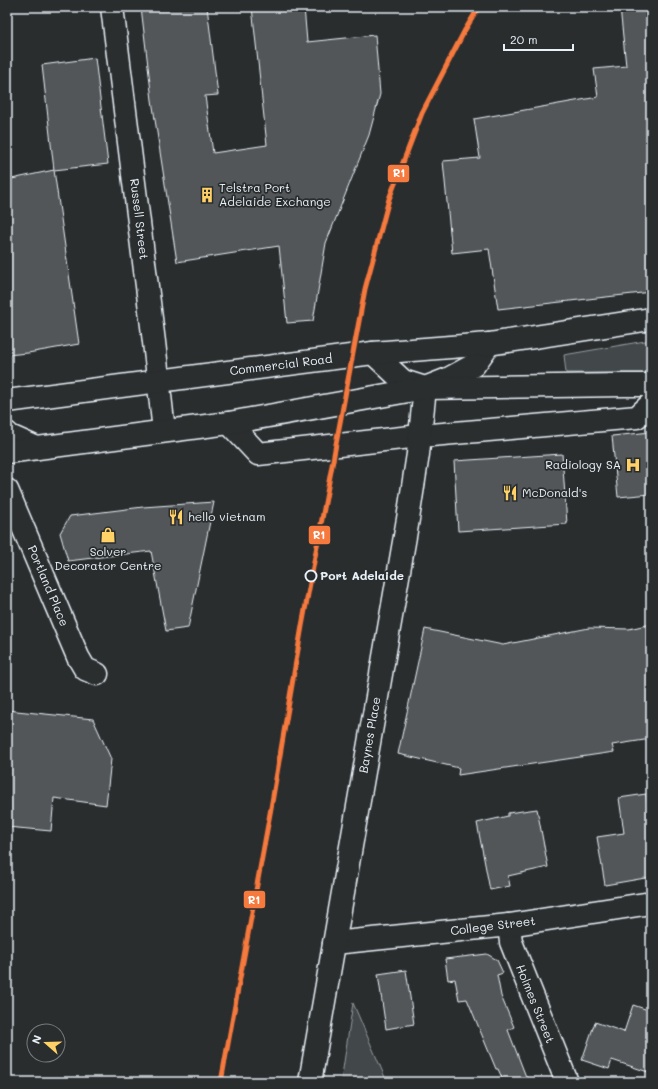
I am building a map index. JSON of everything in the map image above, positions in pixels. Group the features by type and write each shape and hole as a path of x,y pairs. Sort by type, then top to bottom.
{"street":[{"name":"Russell Street","path":"112,7 164,431"},
{"name":"Commercial Road","path":"7,401 373,354 489,344 651,319"},
{"path":"373,354 403,381 425,388 448,379 474,365 489,344"},
{"path":"7,452 229,423 425,388 651,385"},
{"name":"Baynes Place","path":"310,1082 418,460 425,388"},
{"path":"229,423 258,454 420,436 637,417 651,404"},
{"path":"7,433 10,436 37,448"},
{"name":"Portland Place","path":"7,490 78,657 85,669 97,674"},
{"name":"College Street","path":"334,943 509,925 651,903"},
{"name":"Holmes Street","path":"509,925 511,942 567,1082"}],"shaded area":[{"path":"651,340 651,373 566,373 564,355"},
{"path":"353,1003 387,1082 341,1082"}],"building":[{"path":"141,7 207,7 218,95 205,96 213,153 267,145 252,7 304,7 307,42 375,35 380,94 369,135 326,243 313,321 287,323 279,246 177,262 152,100"},
{"path":"620,7 651,7 651,292 498,309 489,249 452,253 443,161 480,158 474,119 598,97 594,69 626,66"},
{"path":"95,58 108,164 54,170 42,65"},
{"path":"54,170 79,344 7,355 7,180"},
{"name":"Radiology SA","path":"651,432 651,494 618,497 612,436"},
{"name":"McDonald's","path":"562,454 567,524 458,531 454,461"},
{"path":"214,502 188,628 166,631 151,551 68,561 60,533 70,516 143,507"},
{"path":"651,624 651,739 612,745 614,752 458,775 459,768 398,754 425,629 503,645 589,628 629,629"},
{"path":"7,710 93,719 111,759 106,805 54,798 51,831 7,827"},
{"path":"646,794 651,825 651,877 605,885 597,837 624,833 619,798"},
{"path":"537,809 548,867 508,876 510,886 490,890 477,823 508,816 508,813"},
{"path":"487,954 497,960 503,973 497,975 501,996 514,1027 508,1030 528,1082 504,1082 498,1069 496,1069 467,999 459,1000 455,979 448,980 445,959"},
{"path":"406,970 414,1024 386,1029 378,974"},
{"path":"633,1005 651,1011 651,1073 612,1060 609,1069 582,1060 595,1022 624,1032"}],"transit line":[{"name":"R1","path":"221,1082 271,808 302,626 365,289 389,199 422,113 465,30 479,7"}],"place":[{"name":"Telstra Port Adelaide Exchange","path":"207,195"},
{"name":"Radiology SA","path":"633,465"},
{"name":"McDonald's","path":"510,493"},
{"name":"hello vietnam","path":"176,517"},
{"name":"Solver Decorator Centre","path":"108,535"},
{"name":"Port Adelaide","path":"311,576"}]}
